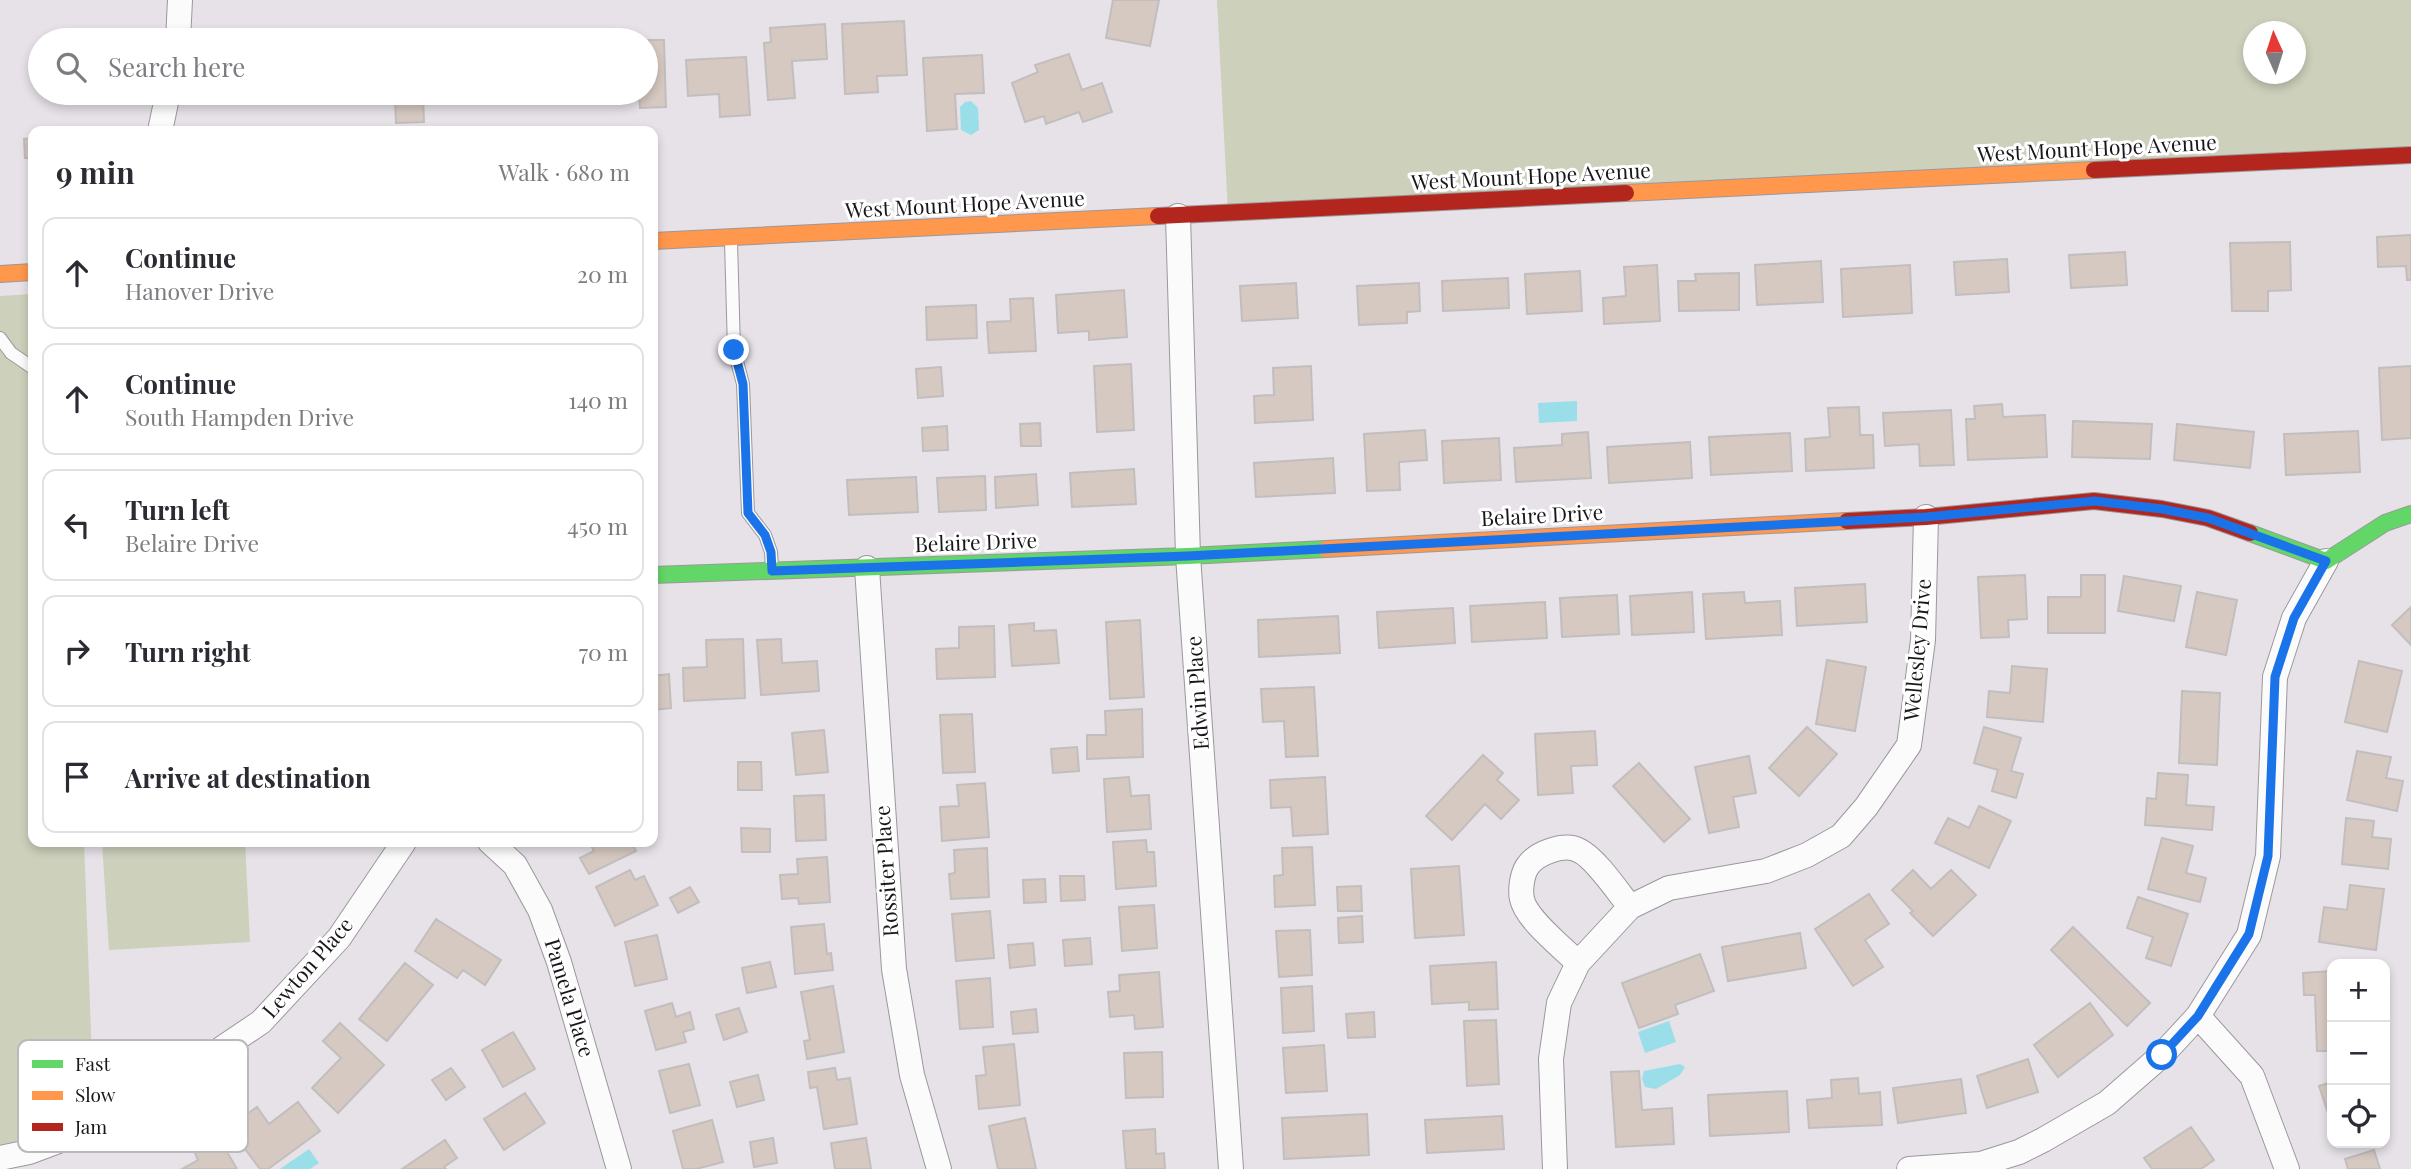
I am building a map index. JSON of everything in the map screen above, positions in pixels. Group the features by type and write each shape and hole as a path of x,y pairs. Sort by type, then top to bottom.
{"street":[{"path":"179,28 180,0"},
{"path":"161,126 165,105"},
{"name":"West Mount Hope Avenue","path":"658,240 2411,155"},
{"name":"Edwin Place","path":"1178,216 1188,556 1231,1169"},
{"path":"0,274 28,272"},
{"name":"Belaire Drive","path":"658,575 1188,556 1926,517 2095,501 2208,518 2326,561"},
{"path":"1909,1169 1981,1164 2019,1152 2043,1140 2107,1103 2162,1055 2198,1016 2249,934 2268,856 2275,677 2294,618 2326,561 2385,523 2411,514"},
{"name":"Wellesley Drive","path":"1555,1169 1551,1059 1559,1003 1578,963 1630,906 1669,888 1766,871 1807,855 1841,836 1866,807 1909,744 1923,639 1926,517"},
{"name":"Rossiter Place","path":"867,568 894,969 912,1075 939,1169"},
{"name":"Lewton Place","path":"234,1040 261,1022 339,938 401,847"},
{"name":"Pamela Place","path":"495,847 515,865 540,910 559,961 611,1165"},
{"path":"1578,963 1531,916 1522,900 1523,878 1528,865 1546,853 1564,847 1580,851 1605,875 1630,906"},
{"path":"2198,1016 2252,1076 2287,1169"},
{"name":"Lewton Place","path":"0,1158 29,1160 45,1152"}],"lane":[{"path":"731,237 734,350 743,384 748,513 765,535 771,552 772,571"},
{"path":"0,338 11,353 28,365"}],"green space":[{"path":"1217,0 2411,0 2411,157 1228,213"},
{"path":"28,294 28,847 84,847 91,1040 18,1040 18,1144 0,1148 0,296"},
{"path":"102,847 245,847 250,942 109,950"}],"water":[{"path":"971,101 978,108 979,130 971,135 961,130 960,107"},
{"path":"1577,401 1577,421 1539,423 1538,403"},
{"path":"1669,1021 1676,1042 1645,1053 1638,1032"},
{"path":"1680,1064 1685,1067 1680,1075 1656,1089 1645,1087 1642,1079 1644,1071"},
{"path":"309,1149 319,1163 310,1169 280,1169"}],"building":[{"path":"1113,0 1159,0 1150,46 1106,38"},
{"path":"904,21 907,75 877,76 878,92 845,94 842,24"},
{"path":"825,24 827,59 792,61 795,98 768,100 764,43 771,42 770,28"},
{"path":"658,40 664,40 666,107 640,108 640,105 658,105"},
{"path":"1069,54 1082,90 1102,83 1112,112 1083,122 1079,112 1046,124 1044,116 1025,122 1012,83 1038,72 1035,65"},
{"path":"982,55 984,93 955,94 957,129 927,131 923,58"},
{"path":"746,57 750,115 720,117 719,94 688,96 686,60"},
{"path":"395,105 423,105 424,122 396,123"},
{"path":"24,139 28,139 28,158 25,158"},
{"path":"2411,235 2411,280 2407,280 2406,266 2378,267 2377,237"},
{"path":"2290,242 2291,290 2268,291 2268,311 2232,311 2230,243"},
{"path":"2125,252 2127,285 2071,288 2069,255"},
{"path":"2007,259 2009,292 1956,295 1954,262"},
{"path":"1821,261 1823,302 1757,305 1755,265"},
{"path":"1657,265 1660,321 1604,324 1603,298 1626,296 1624,267"},
{"path":"1910,265 1912,313 1843,317 1841,269"},
{"path":"1580,271 1582,311 1527,314 1525,274"},
{"path":"1739,273 1739,310 1679,311 1678,281 1696,281 1695,274"},
{"path":"1508,278 1509,308 1443,311 1442,281"},
{"path":"1296,283 1298,318 1242,321 1240,286"},
{"path":"1419,283 1420,311 1407,312 1407,323 1359,325 1357,286"},
{"path":"1124,290 1127,337 1089,340 1089,331 1058,333 1056,295"},
{"path":"1033,298 1036,351 989,353 987,322 1011,321 1010,299"},
{"path":"976,305 977,338 927,340 926,307"},
{"path":"1131,364 1134,430 1097,432 1094,366"},
{"path":"1311,366 1313,420 1255,423 1254,396 1274,395 1273,368"},
{"path":"2411,366 2411,438 2382,440 2379,368"},
{"path":"941,367 943,396 918,398 916,369"},
{"path":"2002,404 2003,417 2045,415 2047,457 1968,460 1966,419 1975,419 1974,406"},
{"path":"1859,407 1860,435 1873,435 1874,468 1806,471 1805,439 1830,437 1828,408"},
{"path":"1951,410 1954,465 1920,466 1919,444 1885,446 1883,413"},
{"path":"2073,421 2152,424 2150,459 2072,457"},
{"path":"1040,423 1041,446 1021,446 1020,424"},
{"path":"2177,424 2254,432 2250,468 2174,460"},
{"path":"947,426 948,450 923,451 922,428"},
{"path":"1425,430 1427,460 1399,462 1400,490 1367,491 1364,434"},
{"path":"2358,431 2360,472 2286,475 2284,434"},
{"path":"1588,432 1591,478 1516,482 1514,448 1562,445 1562,434"},
{"path":"1790,433 1792,471 1711,475 1709,437"},
{"path":"1499,438 1501,480 1444,483 1442,441"},
{"path":"1690,442 1692,478 1609,483 1607,447"},
{"path":"1333,458 1335,493 1256,497 1254,463"},
{"path":"1134,469 1136,504 1072,507 1070,473"},
{"path":"1036,474 1038,505 996,508 995,477"},
{"path":"985,476 986,510 939,512 937,478"},
{"path":"916,477 918,512 849,515 847,480"},
{"path":"2025,575 2027,619 2008,620 2009,637 1981,638 1978,577"},
{"path":"2081,575 2105,575 2105,633 2048,633 2048,597 2081,597"},
{"path":"2124,576 2181,586 2174,621 2118,611"},
{"path":"1865,584 1867,622 1797,626 1795,588"},
{"path":"1692,592 1694,632 1632,635 1630,596"},
{"path":"1744,592 1745,603 1780,601 1782,635 1706,639 1703,594"},
{"path":"2197,592 2237,600 2226,655 2186,647"},
{"path":"1617,595 1619,634 1562,637 1560,598"},
{"path":"1545,602 1547,638 1472,642 1470,606"},
{"path":"2411,607 2411,645 2392,625"},
{"path":"1453,608 1455,643 1379,648 1377,612"},
{"path":"1338,616 1340,653 1259,657 1258,620"},
{"path":"1140,620 1144,697 1110,699 1106,622"},
{"path":"1034,623 1034,631 1056,630 1059,663 1012,666 1009,625"},
{"path":"994,626 995,677 937,679 936,649 959,648 959,627"},
{"path":"743,639 745,698 684,701 683,668 707,667 706,640"},
{"path":"781,639 782,663 817,661 819,691 761,695 757,640"},
{"path":"1827,660 1866,667 1855,731 1816,724"},
{"path":"2359,661 2402,671 2387,732 2345,722"},
{"path":"2012,666 2047,669 2043,722 1987,717 1989,691 2010,693"},
{"path":"669,674 671,708 658,709 658,675"},
{"path":"1314,687 1318,756 1286,757 1284,721 1263,722 1261,689"},
{"path":"2182,691 2220,693 2217,765 2179,763"},
{"path":"1142,709 1143,757 1087,759 1087,735 1106,735 1105,711"},
{"path":"972,714 975,772 943,773 940,715"},
{"path":"1807,727 1837,754 1799,796 1769,768"},
{"path":"1984,727 2021,738 2011,771 2023,774 2016,798 1992,791 1998,770 1974,763"},
{"path":"824,730 828,772 796,775 792,733"},
{"path":"1595,731 1597,765 1571,766 1573,793 1538,795 1535,734"},
{"path":"1077,747 1079,771 1053,773 1051,749"},
{"path":"2357,751 2391,757 2386,778 2403,781 2397,811 2347,800"},
{"path":"1483,755 1503,773 1497,780 1519,800 1501,819 1485,804 1452,840 1426,816"},
{"path":"1749,756 1756,793 1733,797 1739,827 1709,833 1695,767"},
{"path":"738,762 761,762 762,790 738,790"},
{"path":"1639,763 1690,819 1664,842 1613,786"},
{"path":"2158,773 2188,775 2186,805 2214,807 2212,830 2145,825 2147,798 2156,799"},
{"path":"1129,777 1131,796 1149,795 1151,829 1107,832 1104,779"},
{"path":"1325,777 1328,834 1293,836 1291,807 1271,808 1270,780"},
{"path":"985,783 989,837 942,841 940,807 959,806 957,785"},
{"path":"824,795 826,840 796,841 794,796"},
{"path":"1979,806 2011,821 1989,868 1935,843 1948,818 1969,828"},
{"path":"2346,818 2374,821 2372,837 2391,839 2388,869 2342,864"},
{"path":"741,828 770,829 770,852 742,852"},
{"path":"2162,838 2193,846 2186,873 2206,878 2200,902 2148,889"},
{"path":"1146,840 1147,852 1154,852 1156,886 1116,889 1113,842"},
{"path":"592,847 634,847 636,851 589,874 580,858 594,851"},
{"path":"1312,847 1315,905 1275,907 1274,876 1283,875 1282,848"},
{"path":"987,848 989,897 951,899 949,874 955,873 954,850"},
{"path":"827,857 830,902 799,904 798,898 782,899 780,875 798,874 797,859"},
{"path":"1459,866 1464,935 1415,938 1411,869"},
{"path":"630,870 635,880 644,876 658,905 615,926 596,887"},
{"path":"1913,870 1931,889 1951,870 1976,895 1933,936 1892,890"},
{"path":"1060,876 1084,876 1085,900 1061,901"},
{"path":"1045,879 1046,902 1024,903 1023,880"},
{"path":"2350,885 2384,889 2376,950 2319,942 2324,907 2347,910"},
{"path":"1361,886 1362,911 1338,911 1337,887"},
{"path":"690,887 699,902 678,913 670,898"},
{"path":"1869,894 1889,924 1865,940 1883,967 1853,986 1815,929"},
{"path":"2138,897 2188,914 2171,966 2146,958 2153,937 2127,928"},
{"path":"1154,905 1157,948 1122,951 1119,907"},
{"path":"990,911 994,958 956,961 952,914"},
{"path":"1362,916 1363,942 1339,943 1338,918"},
{"path":"436,919 501,960 485,985 463,970 457,978 415,951"},
{"path":"824,924 827,954 831,953 833,970 795,974 791,927"},
{"path":"2073,927 2150,1003 2127,1026 2051,950"},
{"path":"1310,930 1312,975 1279,977 1276,931"},
{"path":"1800,933 1806,968 1728,981 1722,947"},
{"path":"657,935 667,979 635,986 625,942"},
{"path":"1090,938 1092,964 1065,966 1063,940"},
{"path":"1033,943 1035,965 1010,968 1008,945"},
{"path":"1700,954 1714,991 1675,1005 1678,1014 1639,1028 1622,983"},
{"path":"770,962 776,987 747,993 742,968"},
{"path":"1496,962 1498,1009 1469,1010 1469,1002 1432,1004 1430,966"},
{"path":"405,963 433,985 387,1041 359,1019"},
{"path":"2327,971 2327,1051 2317,1051 2315,995 2304,995 2303,973"},
{"path":"1159,972 1163,1027 1135,1029 1134,1015 1110,1017 1108,992 1120,991 1119,975"},
{"path":"990,978 993,1027 960,1029 956,981"},
{"path":"833,986 844,1052 807,1059 804,1041 810,1040 801,992"},
{"path":"1312,986 1314,1031 1283,1033 1281,988"},
{"path":"672,1003 676,1017 690,1012 694,1029 683,1032 686,1042 656,1050 645,1011"},
{"path":"2090,1003 2113,1035 2058,1077 2034,1045"},
{"path":"739,1008 747,1032 724,1040 716,1015"},
{"path":"1036,1009 1038,1032 1013,1034 1011,1012"},
{"path":"1374,1012 1375,1037 1348,1038 1346,1014"},
{"path":"1496,1020 1499,1084 1467,1086 1464,1021"},
{"path":"340,1023 384,1065 338,1113 312,1088 341,1058 323,1041"},
{"path":"513,1032 535,1069 503,1087 482,1050"},
{"path":"1014,1044 1020,1105 979,1109 976,1076 986,1075 983,1047"},
{"path":"1324,1045 1327,1091 1286,1093 1283,1048"},
{"path":"1162,1052 1163,1097 1126,1098 1124,1053"},
{"path":"2028,1059 2038,1092 1987,1108 1977,1076"},
{"path":"689,1064 700,1105 670,1113 659,1071"},
{"path":"451,1068 465,1087 446,1100 432,1080"},
{"path":"835,1068 837,1080 850,1078 857,1124 824,1129 817,1087 810,1088 808,1072"},
{"path":"1639,1071 1642,1110 1672,1108 1674,1144 1616,1147 1611,1072"},
{"path":"758,1075 764,1100 737,1107 730,1082"},
{"path":"1858,1078 1859,1094 1880,1092 1882,1125 1809,1128 1807,1100 1832,1098 1831,1080"},
{"path":"1961,1079 1966,1113 1898,1123 1893,1088"},
{"path":"2327,1084 2327,1110 2319,1086"},
{"path":"1787,1091 1789,1132 1710,1136 1708,1095"},
{"path":"525,1093 545,1123 504,1150 484,1119"},
{"path":"298,1102 320,1131 268,1169 260,1169 247,1152 248,1113 257,1107 269,1124"},
{"path":"1367,1114 1369,1155 1284,1159 1282,1118"},
{"path":"1502,1116 1504,1149 1427,1153 1425,1120"},
{"path":"1025,1118 1036,1169 998,1169 989,1126"},
{"path":"712,1120 723,1162 696,1169 683,1169 673,1131"},
{"path":"2191,1127 2214,1160 2201,1169 2152,1169 2144,1158"},
{"path":"1155,1129 1156,1154 1164,1153 1165,1169 1126,1169 1123,1131"},
{"path":"773,1138 777,1163 754,1167 750,1142"},
{"path":"866,1138 871,1169 835,1169 831,1143"},
{"path":"445,1140 457,1158 444,1167 446,1169 402,1169"},
{"path":"2374,1150 2380,1169 2348,1169 2345,1159"},
{"path":"194,1152 227,1152 237,1169 182,1169 198,1160"}],"traffic: fast":[{"path":"2250,533 2326,561 2385,523 2411,514"},
{"path":"658,575 1326,549"}],"traffic: slow":[{"path":"1626,193 2094,170"},
{"path":"658,241 1158,216"},
{"path":"0,274 28,272"},
{"path":"1326,549 1847,521"}],"traffic: jam":[{"path":"2094,170 2411,155"},
{"path":"1158,216 1626,193"},
{"path":"1847,521 1926,517 2094,501 2162,509 2208,518 2250,533"}],"route":[{"path":"734,350 743,384 748,513 765,535 771,552 772,571 1188,556 1926,517 2095,501 2208,518 2326,561 2294,618 2275,677 2268,856 2249,934 2198,1016 2162,1055"}]}
